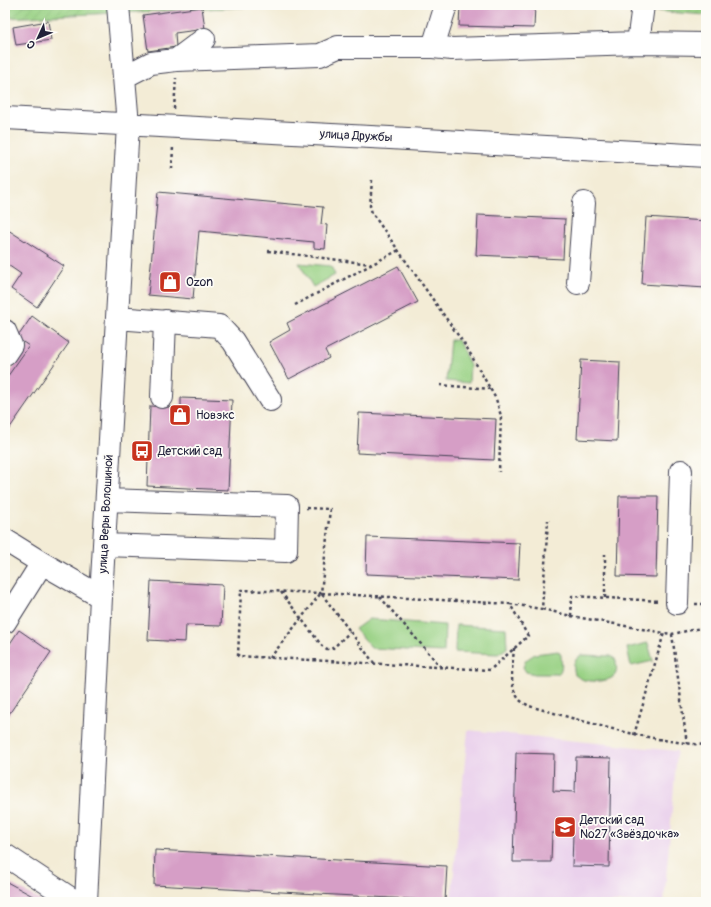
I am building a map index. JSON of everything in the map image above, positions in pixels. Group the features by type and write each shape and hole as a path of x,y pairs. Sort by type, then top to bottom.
{"street":[{"name":"улица Веры Волошиной","path":"86,902 101,597 128,125 118,5"},
{"path":"433,47 446,5"},
{"path":"638,43 642,5"},
{"path":"176,60 204,39"},
{"path":"124,77 151,63 176,60 320,55 338,47 433,47 452,49 638,43 706,44"},
{"name":"улица Дружбы","path":"5,118 398,138 706,156"},
{"path":"578,283 584,204"},
{"path":"117,318 219,326 233,341 270,400"},
{"path":"162,397 165,321"},
{"path":"5,331 11,345 5,354"},
{"path":"677,602 681,471"},
{"path":"104,544 286,551 287,506 107,500"},
{"path":"5,540 101,597"},
{"path":"5,622 42,563"},
{"path":"5,855 76,902"}],"path":[{"path":"372,180 370,206 372,213 467,348 496,399 501,416 499,472"},
{"path":"295,305 399,250"},
{"path":"268,251 372,264"},
{"path":"440,385 490,389"},
{"path":"270,658 321,593 330,509 287,506"},
{"path":"542,609 548,520"},
{"path":"605,554 605,598"},
{"path":"510,604 528,636 490,670 238,656 241,590 510,604 672,634 706,627"},
{"path":"280,592 322,646 327,649 333,648 350,632"},
{"path":"321,593 375,664"},
{"path":"571,616 572,596 677,602"},
{"path":"379,597 442,667"},
{"path":"634,735 664,633"},
{"path":"672,634 687,744"},
{"path":"514,648 512,675 513,690 519,700 529,706 634,735 687,744 706,745"}],"shaded area":[{"name":"Детский сад №27 «Звёздочка»","path":"468,730 677,751 664,902 451,902"}],"green space":[{"path":"5,5 292,5 5,18"},
{"path":"574,5 706,5 706,15"},
{"path":"299,263 331,266 335,275 313,287"},
{"path":"450,340 458,340 470,365 469,383 446,381"},
{"path":"369,619 445,625 444,652 371,648 355,629"},
{"path":"456,625 506,628 507,648 498,654 455,652"},
{"path":"648,643 653,661 631,666 627,648"},
{"path":"558,651 561,655 562,666 561,671 557,674 535,674 526,672 523,667 526,660 535,654"},
{"path":"581,655 611,656 616,660 616,673 612,678 600,681 587,681 580,678 575,675 574,666 576,660"}],"building":[{"path":"460,5 535,5 534,28 459,26"},
{"path":"202,7 205,29 175,33 176,47 148,51 143,15"},
{"path":"48,21 51,40 16,45 13,27"},
{"path":"158,192 323,207 321,224 327,225 325,249 314,248 314,242 199,231 193,299 148,295"},
{"path":"478,215 565,219 563,259 476,255"},
{"path":"646,217 706,221 706,288 642,284"},
{"path":"5,228 64,266 37,307 11,289 21,274 5,263"},
{"path":"398,266 418,302 325,350 329,358 289,379 269,342 290,330 287,323"},
{"path":"32,316 69,343 9,429 5,426 5,380 29,346 17,338"},
{"path":"581,360 620,362 617,441 577,439"},
{"path":"181,398 232,400 228,490 147,486 150,406 181,408"},
{"path":"359,413 496,419 494,460 357,453"},
{"path":"619,496 658,496 656,577 617,576"},
{"path":"367,537 520,543 518,580 366,574"},
{"path":"151,581 223,585 221,626 186,625 185,642 148,640"},
{"path":"19,630 51,652 5,720 5,651"},
{"path":"516,753 554,754 553,791 575,792 576,757 611,758 609,867 572,866 573,834 552,833 551,862 513,862"},
{"path":"155,850 447,866 445,901 154,885"},
{"path":"5,881 40,900 39,902 5,902"}],"place":[{"name":"Ozon","path":"170,282"},
{"name":"Новэкс","path":"180,415"},
{"name":"Детский сад","path":"142,451"},
{"name":"Детский сад №27 «Звёздочка»","path":"565,827"}]}
